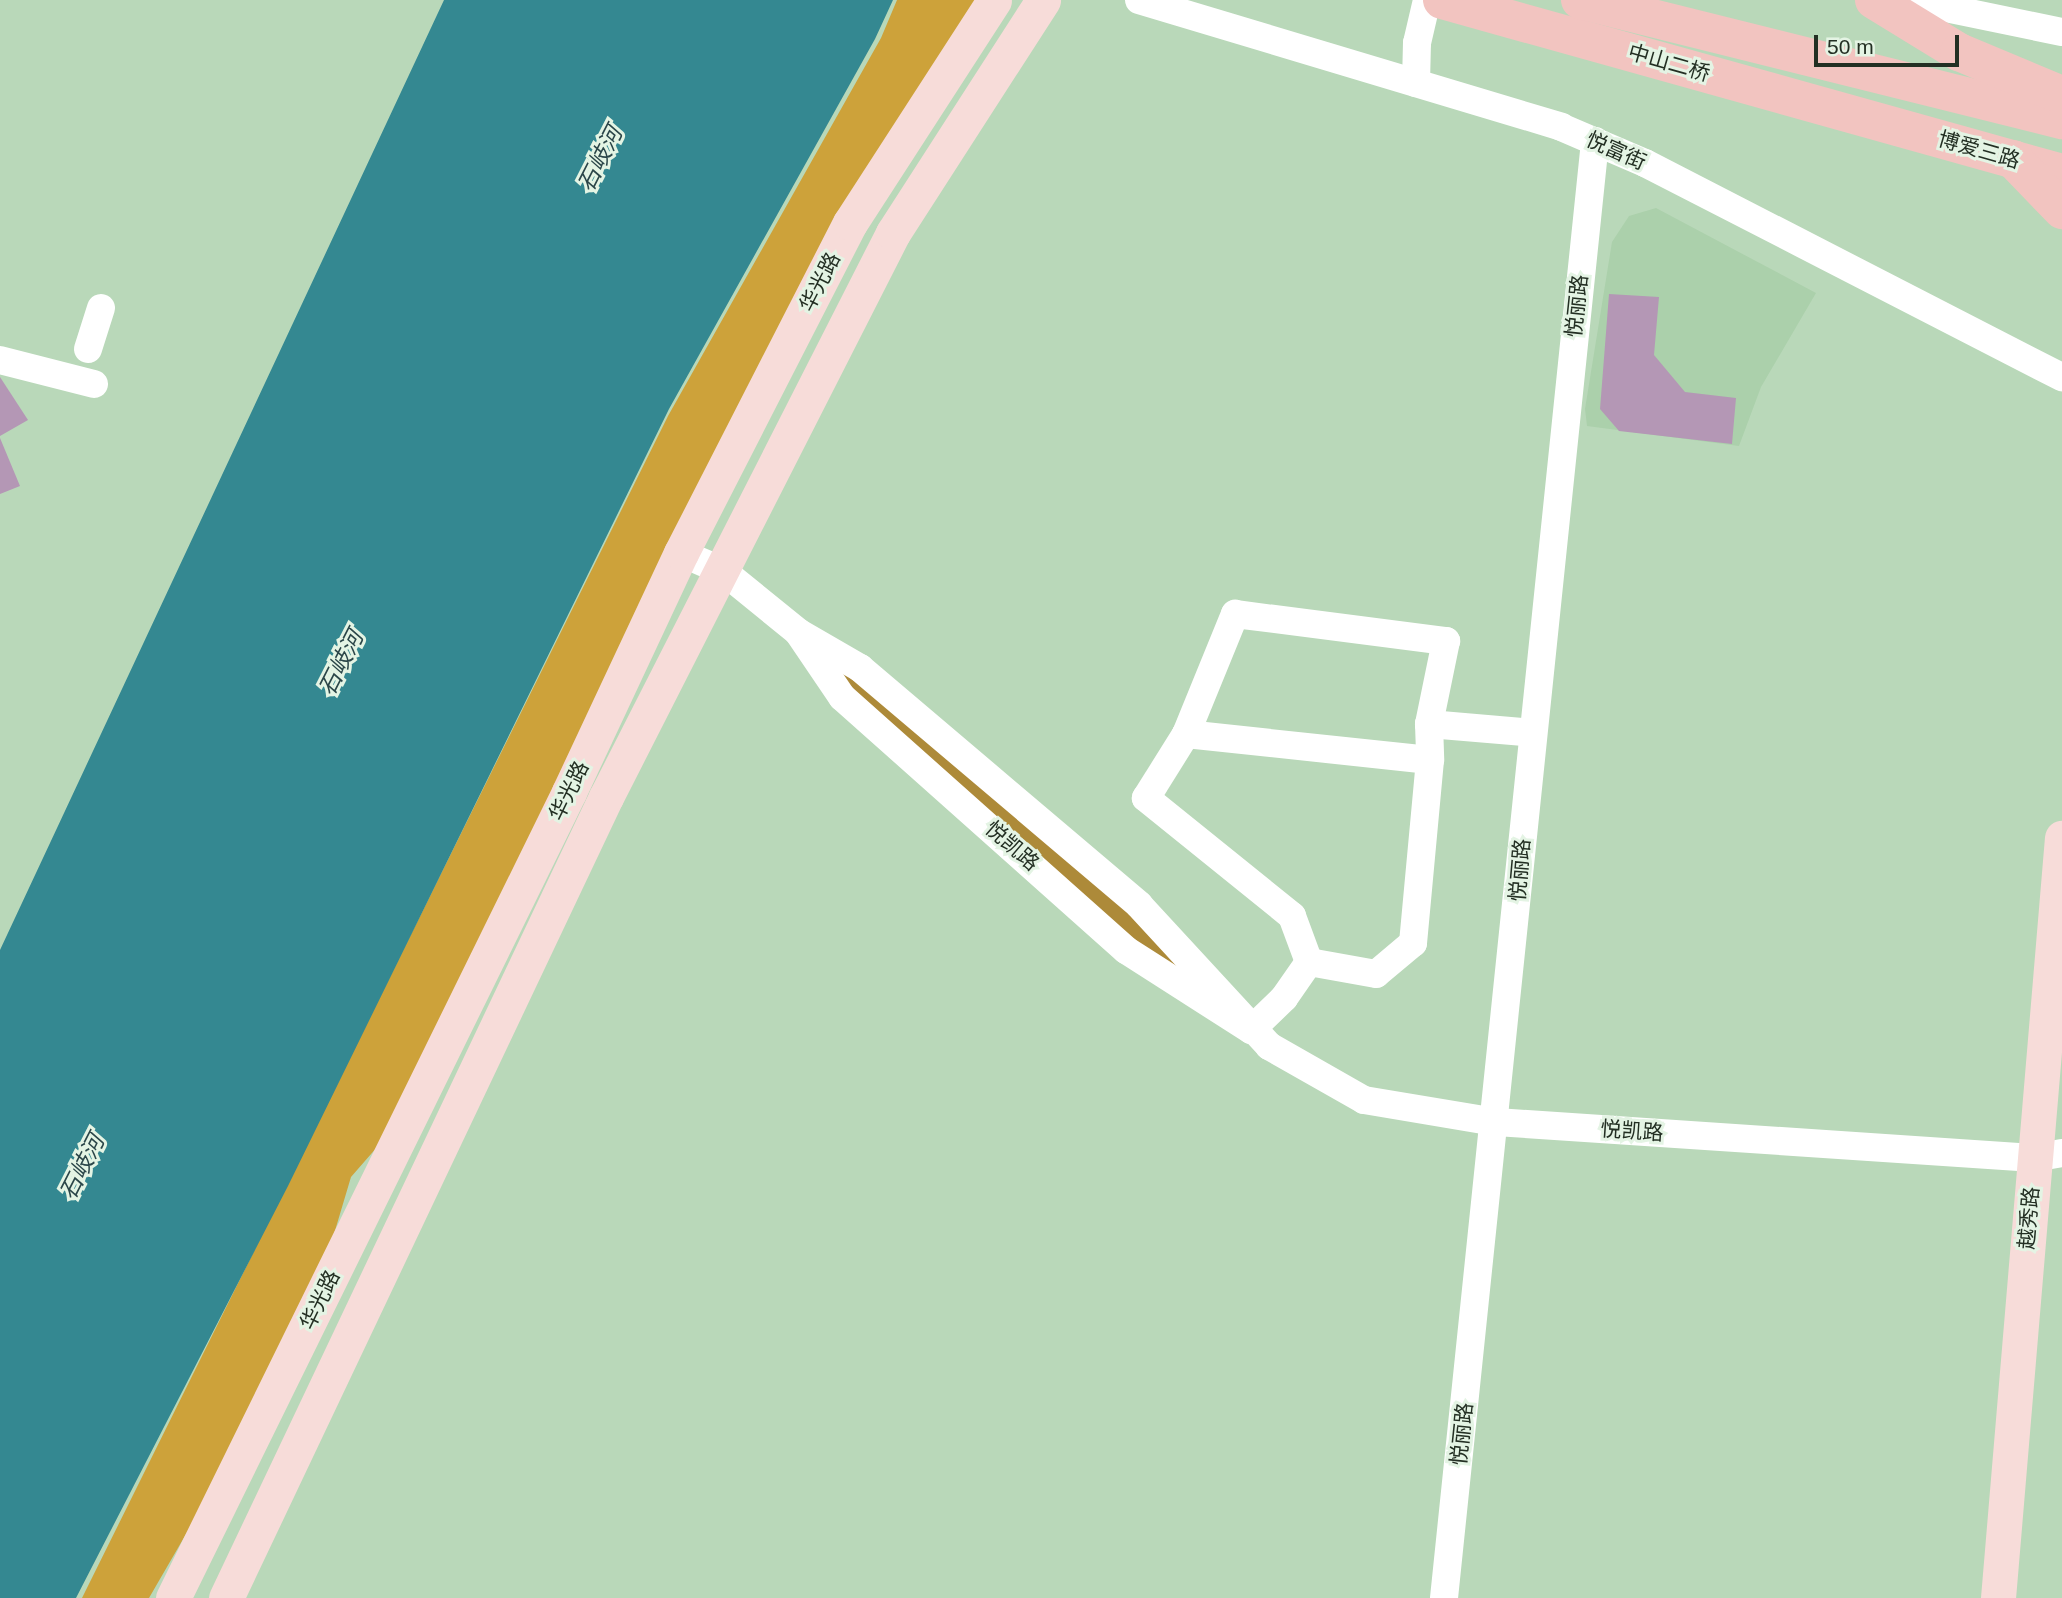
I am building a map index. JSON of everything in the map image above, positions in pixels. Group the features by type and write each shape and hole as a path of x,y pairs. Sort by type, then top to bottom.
{"highway":[{"name":"中山二桥","path":"1442,0 1897,126"},
{"name":"中山二桥","path":"1580,0 1913,85"},
{"path":"1874,0 1959,52 2052,86"},
{"path":"1913,85 1980,80 2052,86"},
{"path":"1913,85 2062,120"},
{"name":"博爱三路","path":"1897,126 2062,173"},
{"path":"2013,159 2062,211"}],"main road":[{"name":"华光路","path":"173,1598 569,792 681,553 850,223 994,0"},
{"name":"华光路","path":"226,1598 606,797 893,233 1043,0"},
{"name":"越秀路","path":"1998,1598 2048,1156 2062,838"}],"street":[{"name":"悦富街","path":"1139,0 1416,83 1595,141 2062,377"},
{"path":"1416,83 1417,43 1427,0"},
{"path":"1907,0 2062,32"},
{"name":"悦丽路","path":"1444,1598 1496,1122 1533,733 1595,141"},
{"path":"88,349 102,308"},
{"path":"0,360 94,384"},
{"name":"悦凯路","path":"681,553 723,571 798,632 860,668 1139,905 1251,1030 1269,1046 1364,1100 1496,1122 2048,1156"},
{"path":"1235,614 1446,641 1429,724 1430,760 1413,943 1376,974 1308,962 1292,916 1146,798 1186,734 1235,614"},
{"name":"悦凯路","path":"798,632 842,697 1126,950 1251,1030"},
{"path":"1429,724 1533,733"},
{"path":"1186,734 1430,760"},
{"path":"1251,1030 1284,998 1308,962"}],"shaded area":[{"path":"897,0 984,0 378,1146 351,1177 334,1234 193,1522 149,1598 82,1598 668,416 881,38"},
{"path":"1656,208 1816,293 1761,387 1739,446 1587,426 1585,409 1612,242 1629,216"},
{"path":"828,655 1141,920 1186,975 1125,939 842,688"}],"water":[{"name":"石岐河","path":"444,0 893,0 875,39 669,409 288,1186 76,1598 0,1598 0,950"}],"building":[{"path":"1609,294 1659,297 1654,355 1685,392 1736,398 1732,444 1619,431 1600,409"},
{"path":"0,377 28,420 0,436"},
{"path":"0,438 20,486 0,494"}]}
